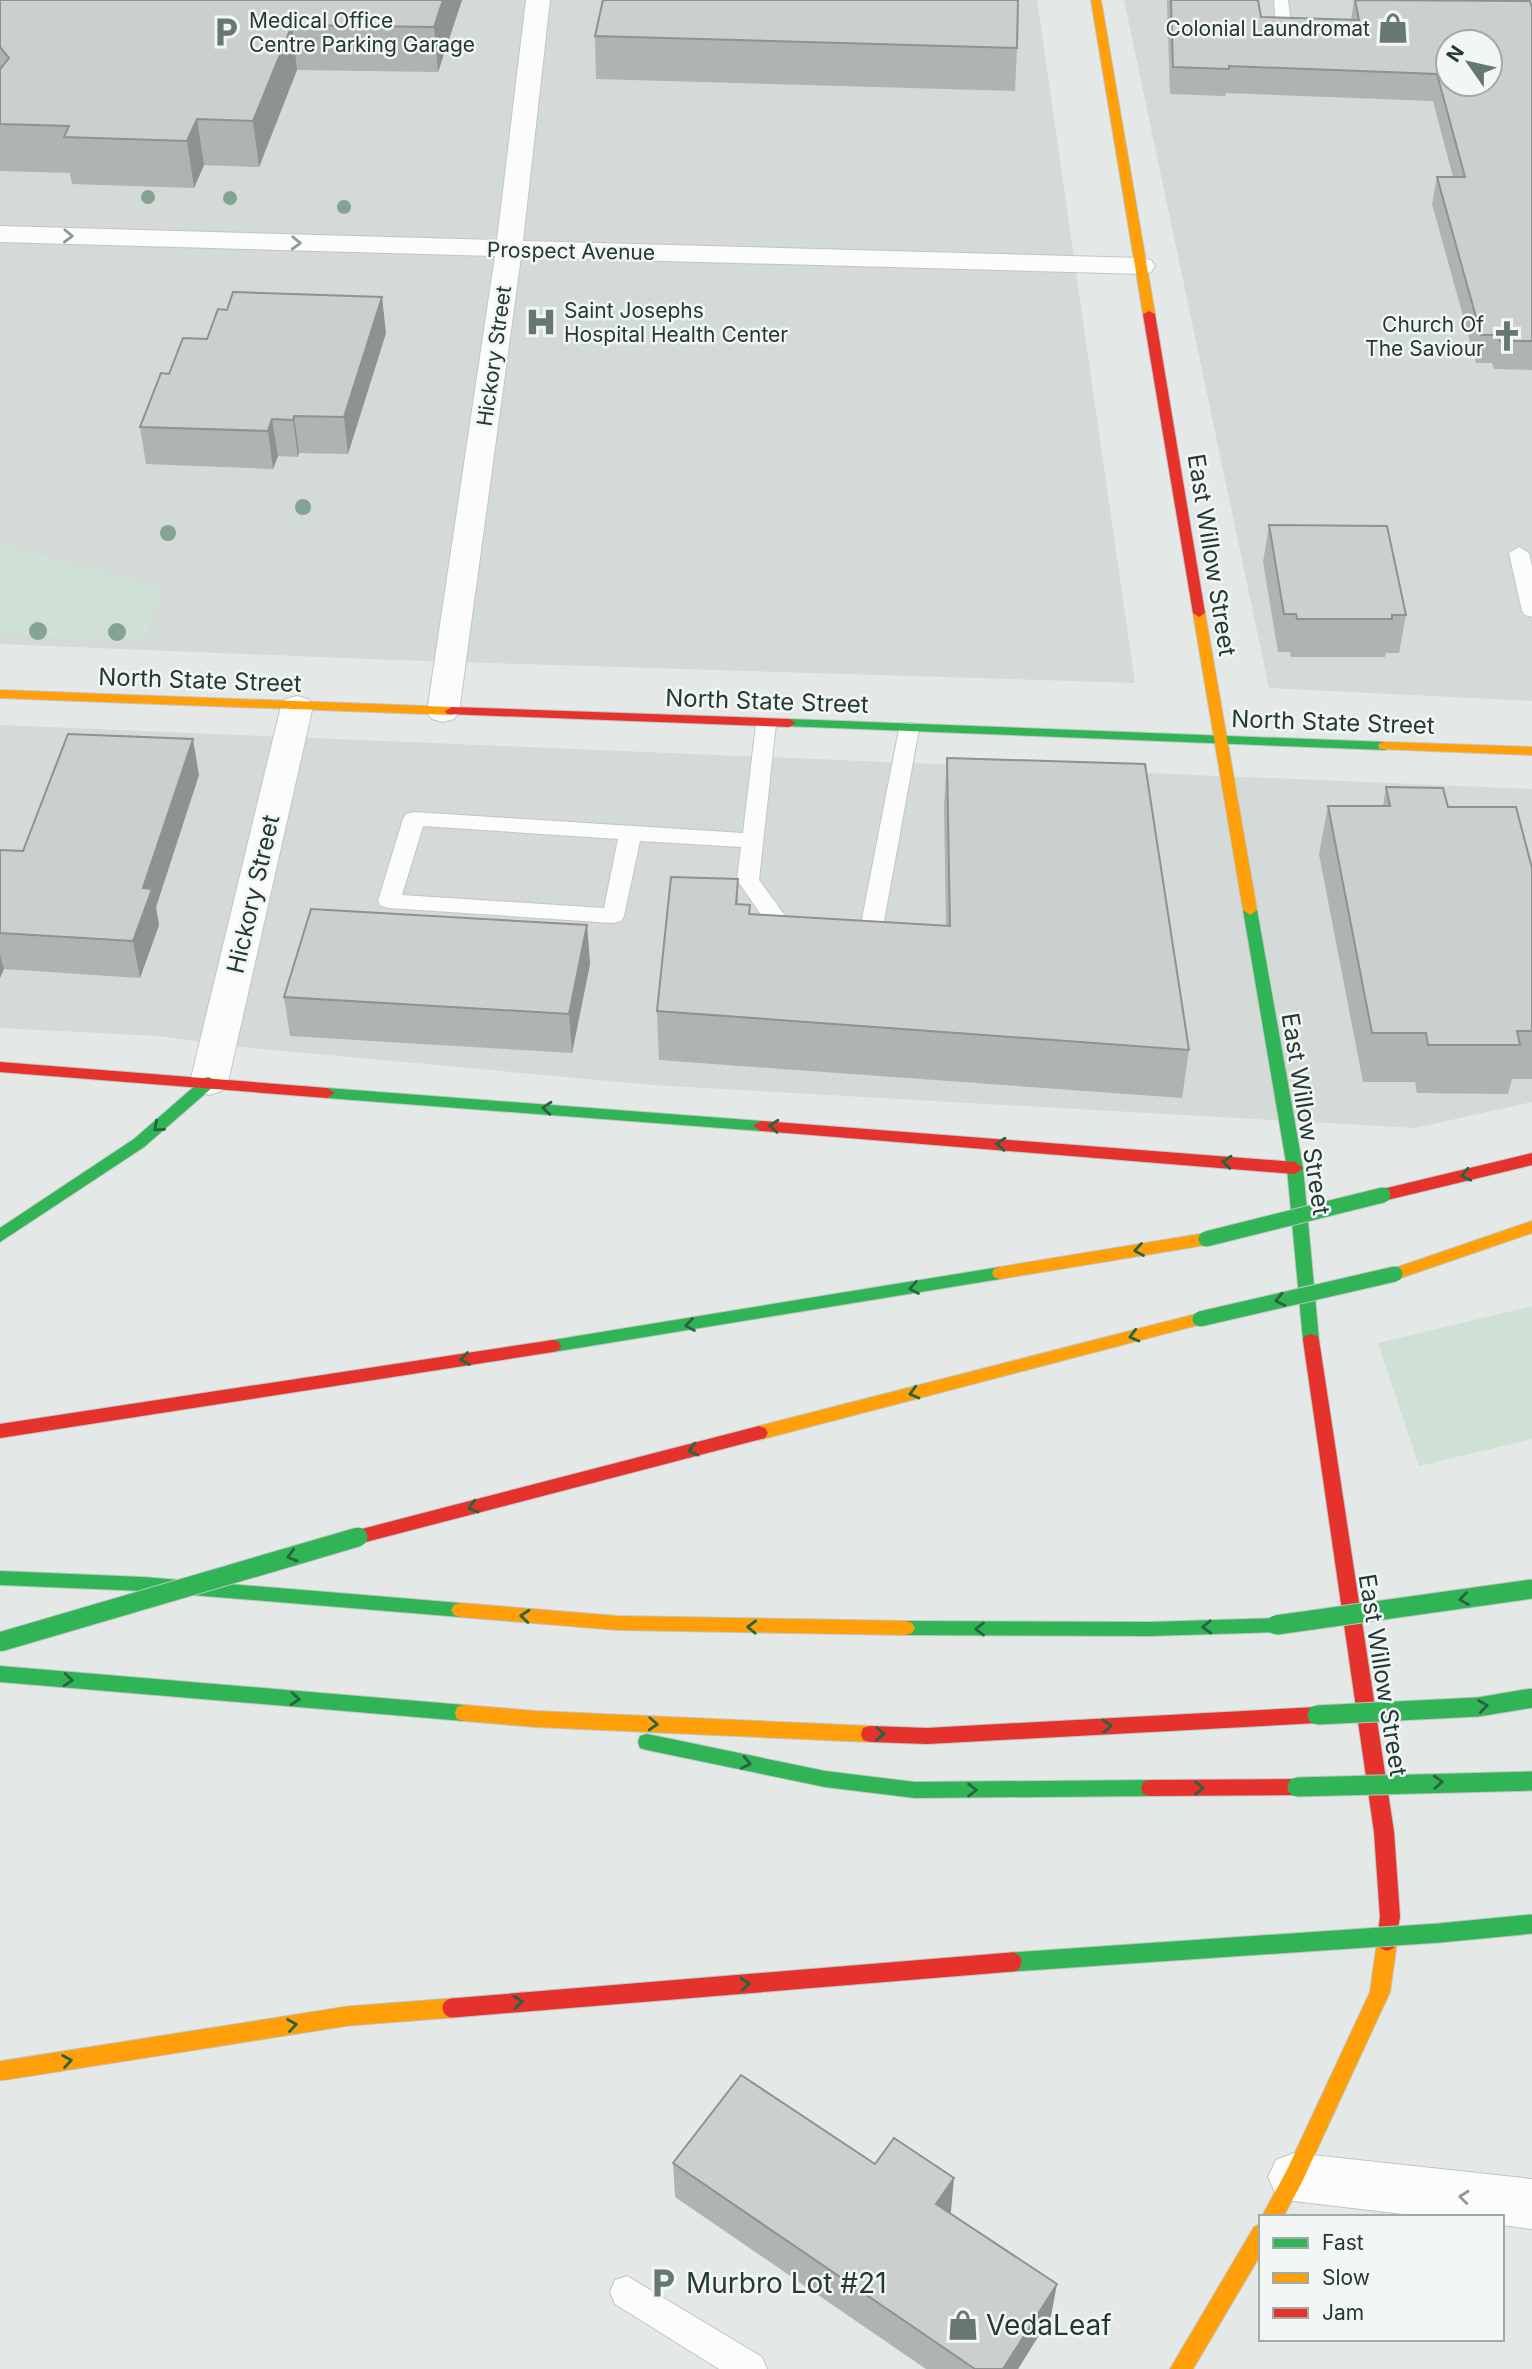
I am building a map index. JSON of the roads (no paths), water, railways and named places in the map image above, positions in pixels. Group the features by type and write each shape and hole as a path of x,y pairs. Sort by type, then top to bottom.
{"main road":[{"name":"East Willow Street","path":"1096,0 1220,741 1296,1168 1315,1376 1384,1832 1390,1917 1380,1992 1282,2197"},
{"name":"North State Street","path":"0,694 1532,751"},
{"path":"0,1067 1296,1168"},
{"path":"0,1236 139,1143 209,1082"},
{"path":"0,1432 713,1321 1206,1239 1532,1159"},
{"path":"1395,1274 1532,1227"},
{"path":"0,1642 358,1537 1200,1319 1395,1274 1504,1254"},
{"path":"0,1578 143,1584 632,1624 780,1628 1137,1629 1276,1625 1532,1589"},
{"path":"0,1674 536,1719 927,1736 1478,1707 1532,1698"},
{"path":"536,1719 825,1779 915,1790 1297,1787 1532,1781"},
{"path":"0,2071 348,2016 1089,1956 1439,1933 1532,1924"},
{"path":"1181,2369 1259,2237"}],"street":[{"name":"Hickory Street","path":"443,712 509,250 538,0"},
{"name":"Prospect Avenue","path":"0,234 1142,266"},
{"name":"Hickory Street","path":"209,1082 297,706"},
{"path":"1282,2197 1532,2204"}],"lane":[{"path":"1281,0 1284,31"},
{"path":"1519,553 1532,611"},
{"path":"766,724 748,880 779,924 871,932 909,729"},
{"path":"630,835 613,916 389,901 414,819 753,841"},
{"path":"627,2292 750,2369"}],"place":[{"name":"Colonial Laundromat","path":"1393,28"},
{"name":"Medical Office Centre Parking Garage","path":"226,32"},
{"name":"Saint Josephs Hospital Health Center","path":"541,322"},
{"name":"Church Of The Saviour","path":"1507,336"},
{"name":"Murbro Lot #21","path":"663,2283"},
{"name":"VedaLeaf","path":"963,2325"}]}
